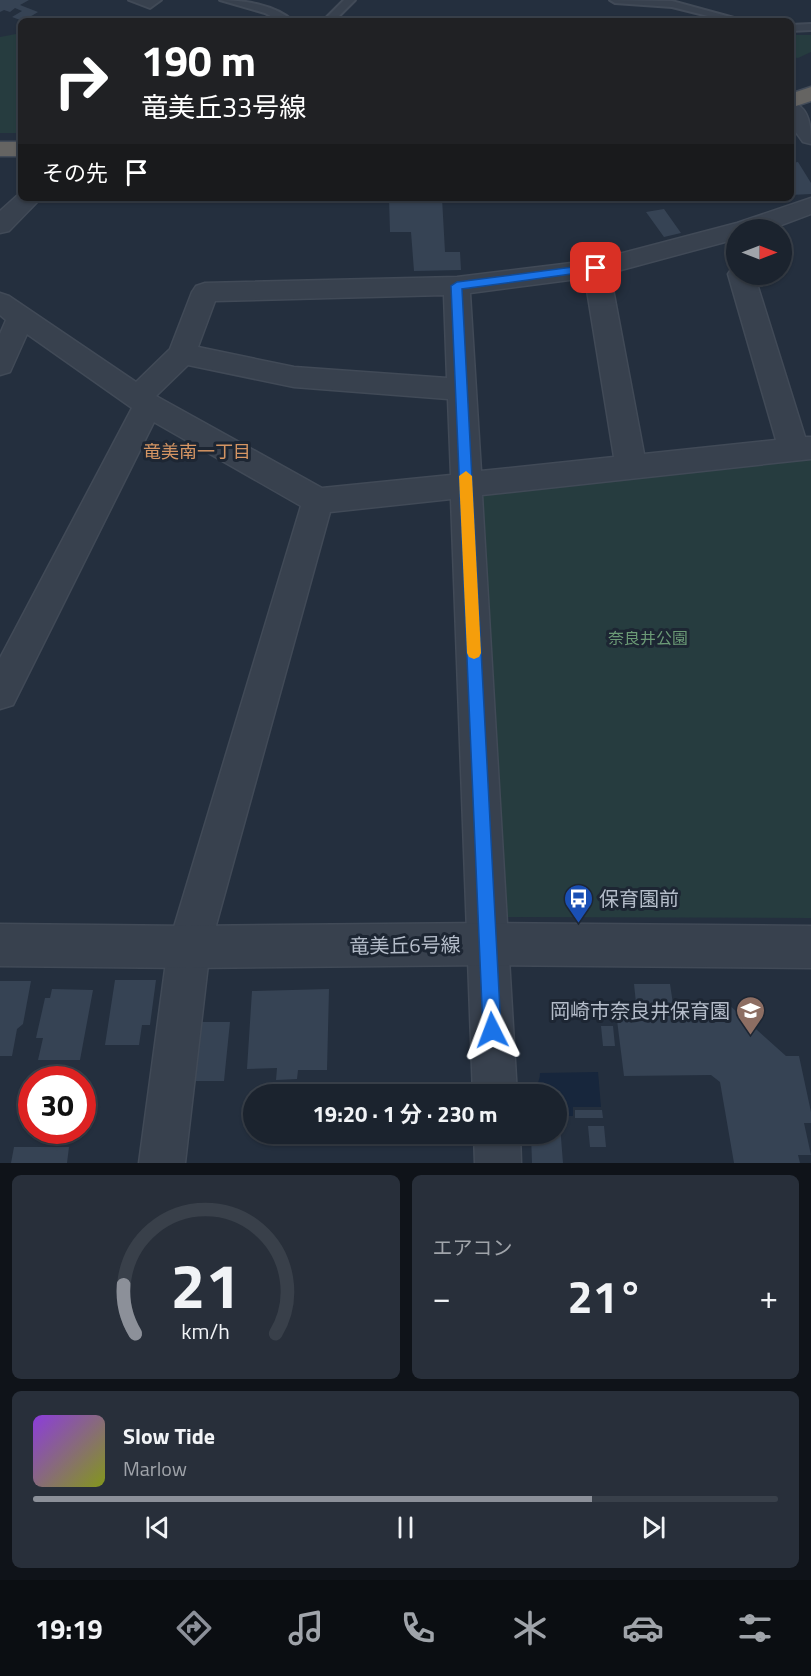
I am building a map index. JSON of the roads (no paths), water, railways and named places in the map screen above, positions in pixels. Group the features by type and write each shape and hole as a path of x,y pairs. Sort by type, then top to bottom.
{"highway":[{"path":"794,100 811,93"},
{"path":"0,149 18,149"}],"street":[{"path":"794,114 811,137"},
{"path":"0,225 26,201"},
{"path":"775,219 811,207"},
{"path":"0,693 143,401 182,354 206,292 457,286 596,268 726,234"},
{"path":"596,268 632,467"},
{"path":"0,365 11,309 143,401 318,501 803,448 745,285"},
{"path":"457,286 494,1084"},
{"path":"182,354 294,377 462,390"},
{"path":"162,1163 189,947 318,501"},
{"name":"竜美丘6号線","path":"0,945 189,947 488,944 811,947"},
{"path":"497,1144 498,1163"}],"lane":[{"path":"134,0 150,5 156,0"},
{"path":"225,0 268,11 282,18"},
{"path":"331,18 350,0"},
{"path":"615,0 672,5 727,18"},
{"path":"794,28 811,27"}],"water":[{"path":"598,1072 601,1107 573,1107 573,1116 567,1116 567,1084 538,1084 540,1073"}],"place":[{"name":"保育園前","path":"578,924"},
{"name":"岡崎市奈良井保育園","path":"751,1036"}],"district":[{"name":"竜美南一丁目","path":"197,451"}],"park label":[{"name":"奈良井公園","path":"648,638"}]}
